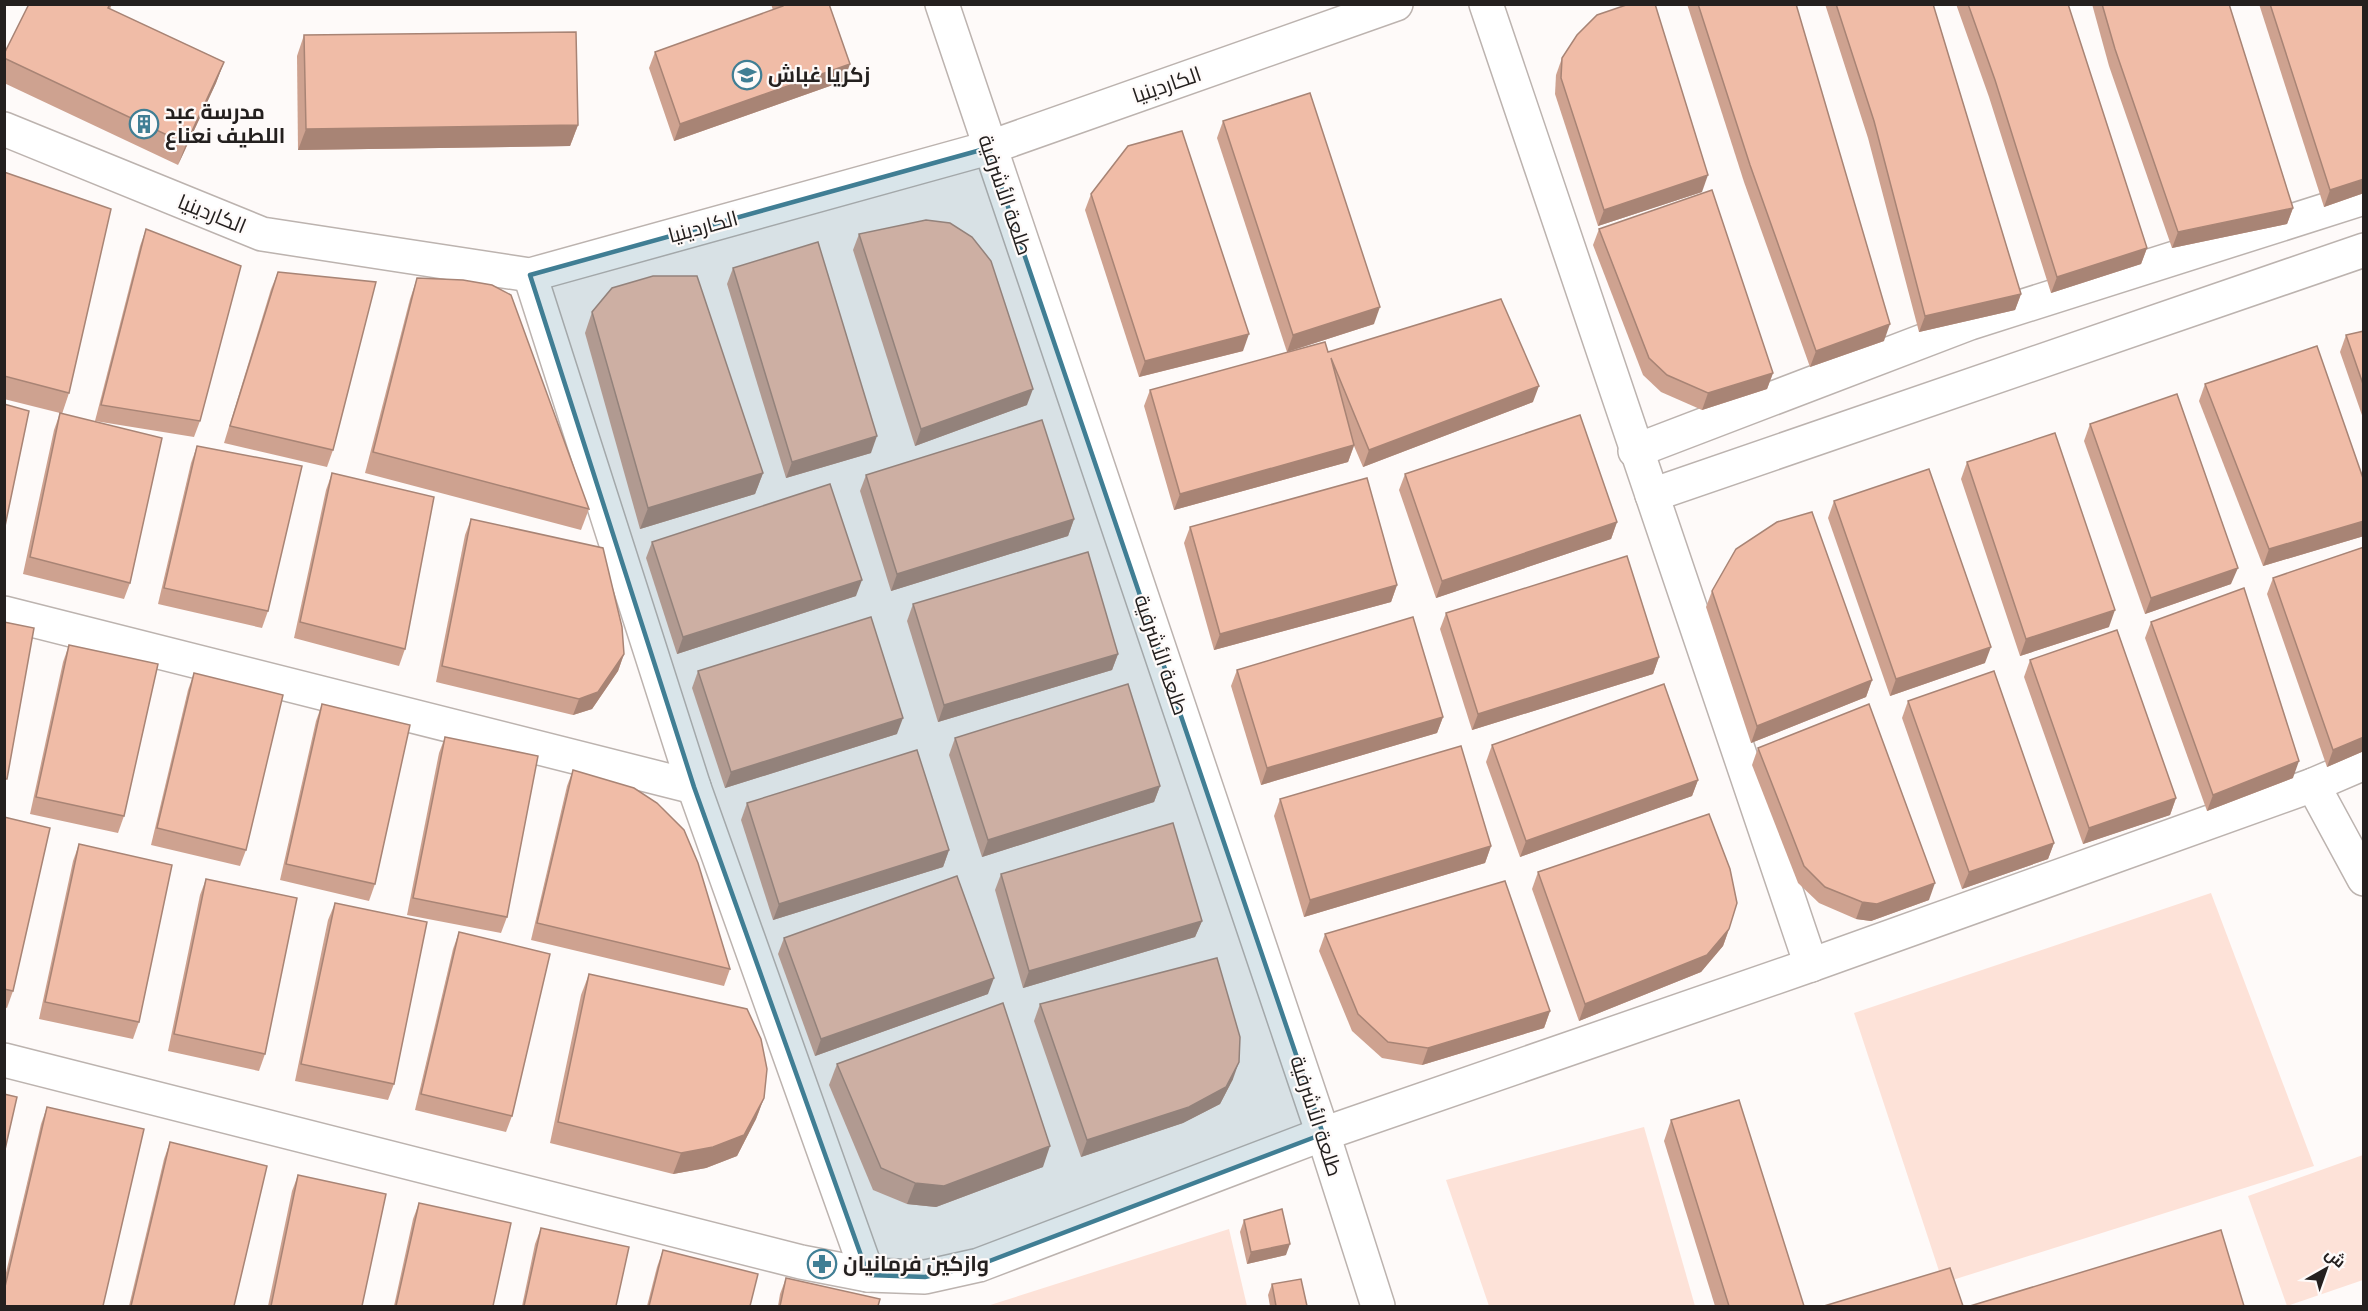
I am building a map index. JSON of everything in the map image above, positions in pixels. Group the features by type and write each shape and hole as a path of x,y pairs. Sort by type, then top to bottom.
{"street":[{"name":"طلعة الأشرفية","path":"942,4 988,148 1323,1134 1378,1306"},
{"name":"الكاردينيا","path":"4,129 262,234 530,275 988,148 1396,4"},
{"path":"1486,4 1635,451 1652,495 1811,965"},
{"path":"1635,451 1970,323 2364,198"},
{"path":"1652,495 2364,250"},
{"path":"530,275 694,787 868,1275"},
{"path":"4,613 694,787"},
{"path":"4,1060 790,1259 868,1275 924,1277 979,1264 1323,1134 1811,965 2313,785 2364,763"},
{"path":"2313,785 2364,879"}],"highlighted area":[{"path":"988,148 1323,1134 979,1265 925,1277 868,1275 694,787 530,275"}],"shaded area":[{"path":"2211,893 2314,1166 1943,1283 1854,1013"},
{"path":"1644,1127 1695,1306 1489,1306 1446,1180"},
{"path":"2363,1155 2363,1280 2287,1306 2248,1196"},
{"path":"1229,1229 1247,1306 987,1306"}],"building":[{"name":"مدرسة عبد اللطيف نعناع","path":"29,4 110,4 108,8 224,62 186,144 4,58"},
{"name":"زكريا غباش","path":"783,4 829,4 850,64 680,124 655,52 783,6"},
{"path":"1629,4 1655,4 1708,175 1604,210 1561,78 1562,58 1577,35 1597,15"},
{"path":"1698,4 1796,4 1890,324 1816,351 1750,165"},
{"path":"1836,4 1933,4 2021,294 1925,316 1874,121"},
{"path":"1968,4 2068,4 2147,248 2057,277 1995,80"},
{"path":"2102,4 2229,4 2293,208 2178,232 2115,49"},
{"path":"2270,4 2364,4 2364,179 2330,190"},
{"path":"576,32 578,125 306,129 304,35"},
{"path":"1310,93 1380,307 1293,335 1223,121"},
{"path":"1182,131 1249,334 1145,361 1091,194 1128,146"},
{"path":"4,172 111,209 69,393 4,376"},
{"path":"1712,190 1773,373 1708,393 1667,375 1649,358 1599,229"},
{"path":"926,220 950,223 972,237 991,261 1033,389 921,429 859,234"},
{"path":"146,229 241,266 200,421 101,405"},
{"path":"818,242 877,436 792,462 733,268"},
{"path":"278,272 376,282 333,450 230,426"},
{"path":"653,276 697,276 763,473 648,508 592,312 612,288"},
{"path":"417,278 463,280 492,285 511,295 589,509 373,452"},
{"path":"1501,299 1539,386 1369,450 1331,358 1354,445 1180,494 1150,390 1325,342 1328,352"},
{"path":"2364,331 2364,387 2346,335"},
{"path":"2317,346 2364,481 2364,521 2269,549 2205,384"},
{"path":"2177,394 2238,568 2151,598 2090,424"},
{"path":"4,404 29,411 4,531"},
{"path":"60,413 162,438 130,583 30,557"},
{"path":"1580,415 1617,522 1442,581 1405,474"},
{"path":"1042,420 1074,519 897,574 866,475"},
{"path":"2055,433 2115,610 2026,639 1967,462"},
{"path":"197,446 302,466 268,611 164,588"},
{"path":"1929,469 1991,647 1896,679 1834,501"},
{"path":"332,473 434,497 405,649 300,622"},
{"path":"1367,478 1397,585 1220,634 1190,527"},
{"path":"830,484 862,580 683,637 652,542"},
{"path":"1812,512 1872,680 1757,726 1712,591 1736,549 1777,522"},
{"path":"471,519 603,548 622,627 624,654 598,692 579,699 442,666"},
{"path":"2364,547 2364,737 2333,750 2273,578"},
{"path":"1088,552 1118,654 944,705 913,604"},
{"path":"1627,556 1659,657 1478,714 1446,613"},
{"path":"2244,588 2299,761 2213,795 2151,622"},
{"path":"871,617 903,718 731,772 698,671"},
{"path":"1413,617 1443,717 1267,768 1237,670"},
{"path":"4,622 34,628 7,779 4,779"},
{"path":"2117,630 2176,798 2089,828 2030,660"},
{"path":"69,645 158,664 124,816 36,797"},
{"path":"1994,671 2054,843 1969,872 1908,701"},
{"path":"194,673 283,695 246,850 157,828"},
{"path":"1128,684 1160,786 988,840 955,738"},
{"path":"1664,684 1698,780 1526,841 1492,745"},
{"path":"322,704 410,725 375,884 286,864"},
{"path":"1869,704 1935,883 1877,904 1862,902 1825,887 1804,866 1758,748"},
{"path":"445,737 538,756 507,917 413,898"},
{"path":"1461,746 1491,846 1310,900 1280,799"},
{"path":"917,750 949,850 779,904 747,803"},
{"path":"573,770 634,788 657,803 684,830 698,863 730,969 537,923"},
{"path":"1709,814 1730,869 1737,903 1729,929 1707,955 1585,1004 1538,872"},
{"path":"4,817 50,828 13,991 4,989"},
{"path":"1173,823 1202,921 1029,971 1001,874"},
{"path":"79,844 172,865 139,1022 45,1002"},
{"path":"957,876 994,978 821,1039 784,938"},
{"path":"206,879 297,898 265,1054 174,1034"},
{"path":"1505,881 1550,1011 1428,1048 1388,1042 1358,1014 1325,934"},
{"path":"335,903 427,922 394,1084 301,1064"},
{"path":"459,932 550,954 512,1116 421,1094"},
{"path":"1217,958 1240,1037 1239,1062 1226,1087 1189,1107 1087,1140 1040,1004"},
{"path":"589,974 747,1009 761,1039 767,1069 764,1098 744,1135 713,1147 681,1153 558,1122"},
{"path":"1003,1003 1050,1146 944,1186 915,1183 881,1168 837,1064"},
{"path":"4,1094 17,1097 4,1154"},
{"path":"1739,1100 1804,1306 1729,1306 1671,1120"},
{"path":"47,1107 144,1129 103,1306 4,1306 4,1291"},
{"path":"170,1142 267,1166 234,1306 131,1306"},
{"path":"298,1175 386,1194 362,1306 271,1306"},
{"path":"419,1203 511,1223 493,1306 396,1306"},
{"path":"1282,1209 1290,1244 1251,1252 1244,1220"},
{"path":"541,1228 629,1247 616,1306 524,1306"},
{"path":"2221,1230 2244,1306 1970,1306"},
{"path":"663,1250 758,1274 750,1306 649,1306"},
{"path":"1950,1268 1963,1306 1824,1306"},
{"path":"786,1278 880,1299 878,1306 780,1306"},
{"path":"1301,1279 1307,1306 1276,1306 1272,1284"}],"place":[{"name":"زكريا غباش","path":"747,75"},
{"name":"مدرسة عبد اللطيف نعناع","path":"144,124"},
{"name":"وازكين فرمانيان","path":"822,1264"}]}
